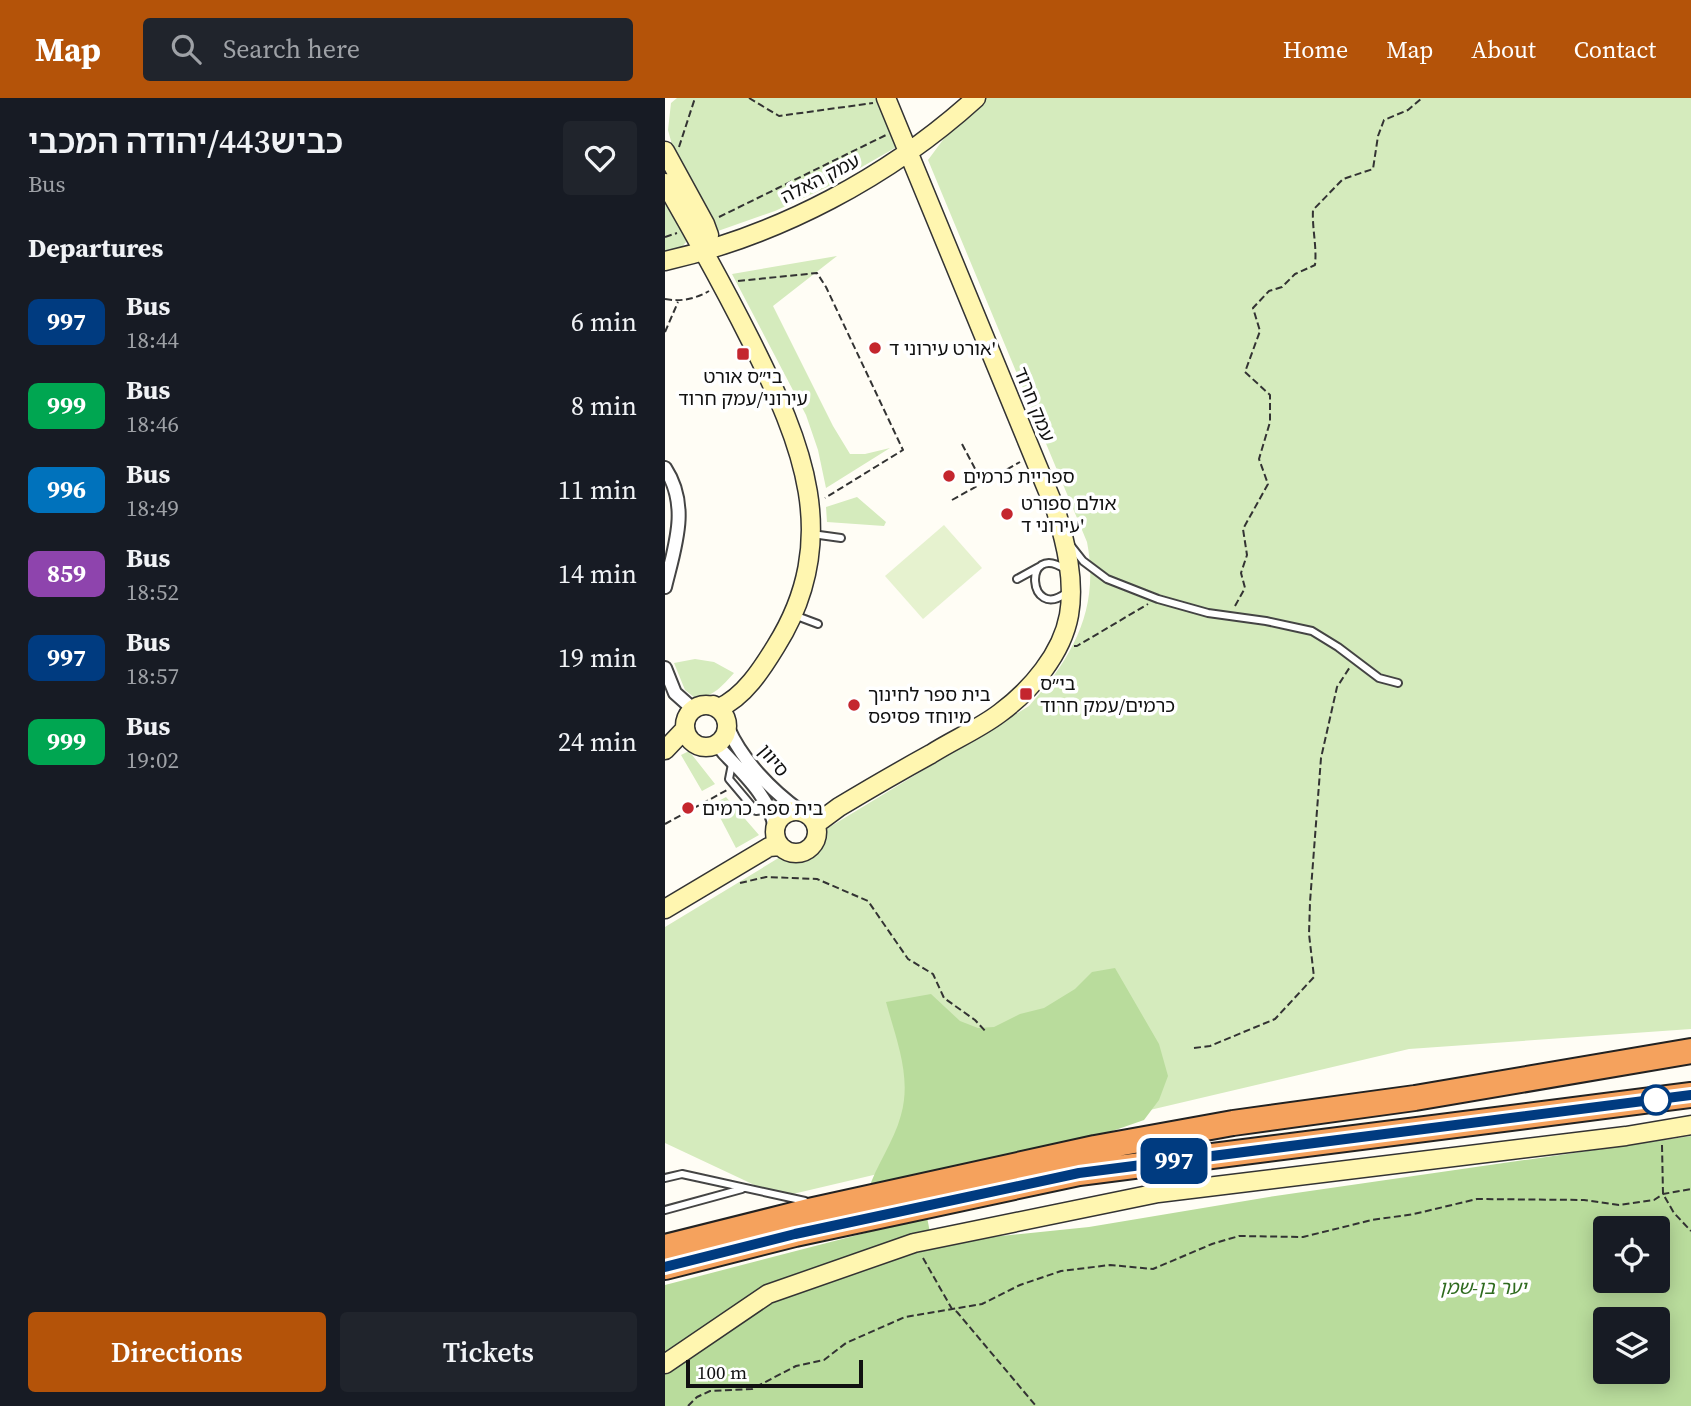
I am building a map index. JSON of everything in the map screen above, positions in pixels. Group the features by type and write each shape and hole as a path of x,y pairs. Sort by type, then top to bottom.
{"highway":[{"path":"665,1247 842,1204 1095,1148 1233,1123 1415,1098 1691,1051"},
{"path":"665,1267 795,1234 1079,1173 1691,1095"}],"street":[{"name":"עמק האלה","path":"665,261 705,252 763,230 823,202 885,168 976,98"},
{"name":"עמק חרוד","path":"816,824 839,807 1000,713 1029,687 1049,663 1060,644 1069,614 1070,582 1064,538 1033,454 887,100"},
{"path":"669,158 698,226 705,252 729,282 791,426 807,481 811,506 811,533 803,585 793,614 765,664 741,693 719,708 713,705 705,704 688,714 685,729 687,736 696,745 711,747 723,740 728,728 725,714 713,705"},
{"path":"665,183 698,226"},
{"path":"665,468 676,489 680,508 679,528 665,587"},
{"path":"665,668 675,693 693,709"},
{"name":"סיוון","path":"728,728 735,744 773,790 800,811"},
{"path":"665,750 685,729"},
{"name":"סיוון","path":"711,747 720,748 770,809 777,838"},
{"path":"665,909 769,847 777,838 777,823 785,813 800,811 813,818 816,824 816,840 807,850 793,853 777,838"},
{"path":"665,1364 768,1294 914,1242 1158,1193 1691,1125"}],"lane":[{"path":"811,533 841,538"},
{"path":"1064,538 1083,561 1107,579 1158,599 1208,613 1312,631 1379,678 1398,684"},
{"path":"1017,579 1041,566 1056,563 1066,569 1070,582 1066,593 1058,598 1047,598 1039,593 1034,581 1041,566"},
{"path":"793,614 818,624"},
{"path":"733,762 729,779 734,786 756,811 770,809"},
{"path":"665,1178 682,1174 795,1201 842,1204"},
{"path":"665,1210 744,1188"}],"path":[{"path":"669,158 695,98"},
{"path":"749,98 779,116 887,100"},
{"path":"1229,616 1245,588 1241,573 1247,555 1243,529 1268,484 1259,459 1270,422 1271,394 1245,372 1260,331 1253,308 1269,291 1282,287 1295,274 1315,265 1317,248 1312,224 1313,210 1343,179 1373,169 1378,136 1384,120 1408,110 1422,98"},
{"path":"665,237 698,226 900,128"},
{"path":"665,299 678,301 702,295 729,282 817,273 903,450 826,497"},
{"path":"665,332 678,301"},
{"path":"962,444 983,483"},
{"path":"951,500 1033,454"},
{"path":"1060,644 1077,646 1158,599"},
{"path":"1194,1048 1210,1046 1275,1019 1314,977 1309,933 1321,758 1337,687 1355,660"},
{"path":"665,824 734,786"},
{"path":"728,871 736,884 766,877 817,879 868,901 908,959 933,974 944,998 975,1020 987,1033"},
{"path":"1661,1130 1663,1194 1674,1213 1691,1231"},
{"path":"688,1406 697,1397 710,1391 752,1389 796,1366 824,1360 846,1343 905,1318 982,1304 1020,1285 1061,1271 1110,1265 1153,1269 1212,1244 1239,1236 1303,1237 1477,1199 1584,1200 1619,1205 1654,1200 1663,1194 1691,1189"},
{"path":"914,1242 951,1309 957,1312 1036,1406"}],"green space":[{"path":"677,98 876,98 900,145 827,187 775,211 718,231 675,156 668,130 671,103"},
{"path":"974,98 1691,98 1691,1029 1409,1049 780,1197 665,1143 665,927 1029,706 1045,688 1070,650 1086,610 1090,589 1087,542 928,160"},
{"path":"665,202 685,235 686,242 682,247 665,252"},
{"path":"837,256 773,306 833,426 850,454 865,454 890,448 826,488 818,450 806,415 732,274"},
{"path":"857,497 886,522 884,526 827,522 826,507"},
{"path":"944,525 982,568 923,619 885,576"},
{"path":"695,659 714,662 734,673 713,693 695,698 685,690 674,663"},
{"path":"689,751 715,784 702,791 681,755"},
{"path":"726,797 759,835 736,848 713,804"},
{"path":"1115,968 1159,1044 1168,1076 1159,1100 1144,1120 1081,1142 868,1191 898,1125 904,1101 904,1072 886,1002 931,994 960,1021 978,1028 994,1027 1020,1014 1044,1008 1075,989 1092,972"},
{"name":"יער בן-שמן","path":"1691,1136 1691,1406 665,1406 665,1285 927,1217 932,1243 1089,1227 1269,1197"}],"bus line":[{"name":"997","path":"665,1267 795,1234 1079,1173 1691,1095"}],"place":[{"name":"אורט עירוני ד'","path":"875,348"},
{"name":"בי״ס אורט עירוני/עמק חרוד","path":"743,354"},
{"name":"ספריית כרמים","path":"949,476"},
{"name":"אולם ספורט עירוני ד'","path":"1007,514"},
{"name":"בי״ס כרמים/עמק חרוד","path":"1026,694"},
{"name":"בית ספר לחינוך מיוחד פסיפס","path":"854,705"},
{"name":"בית ספר כרמים","path":"688,808"}]}
